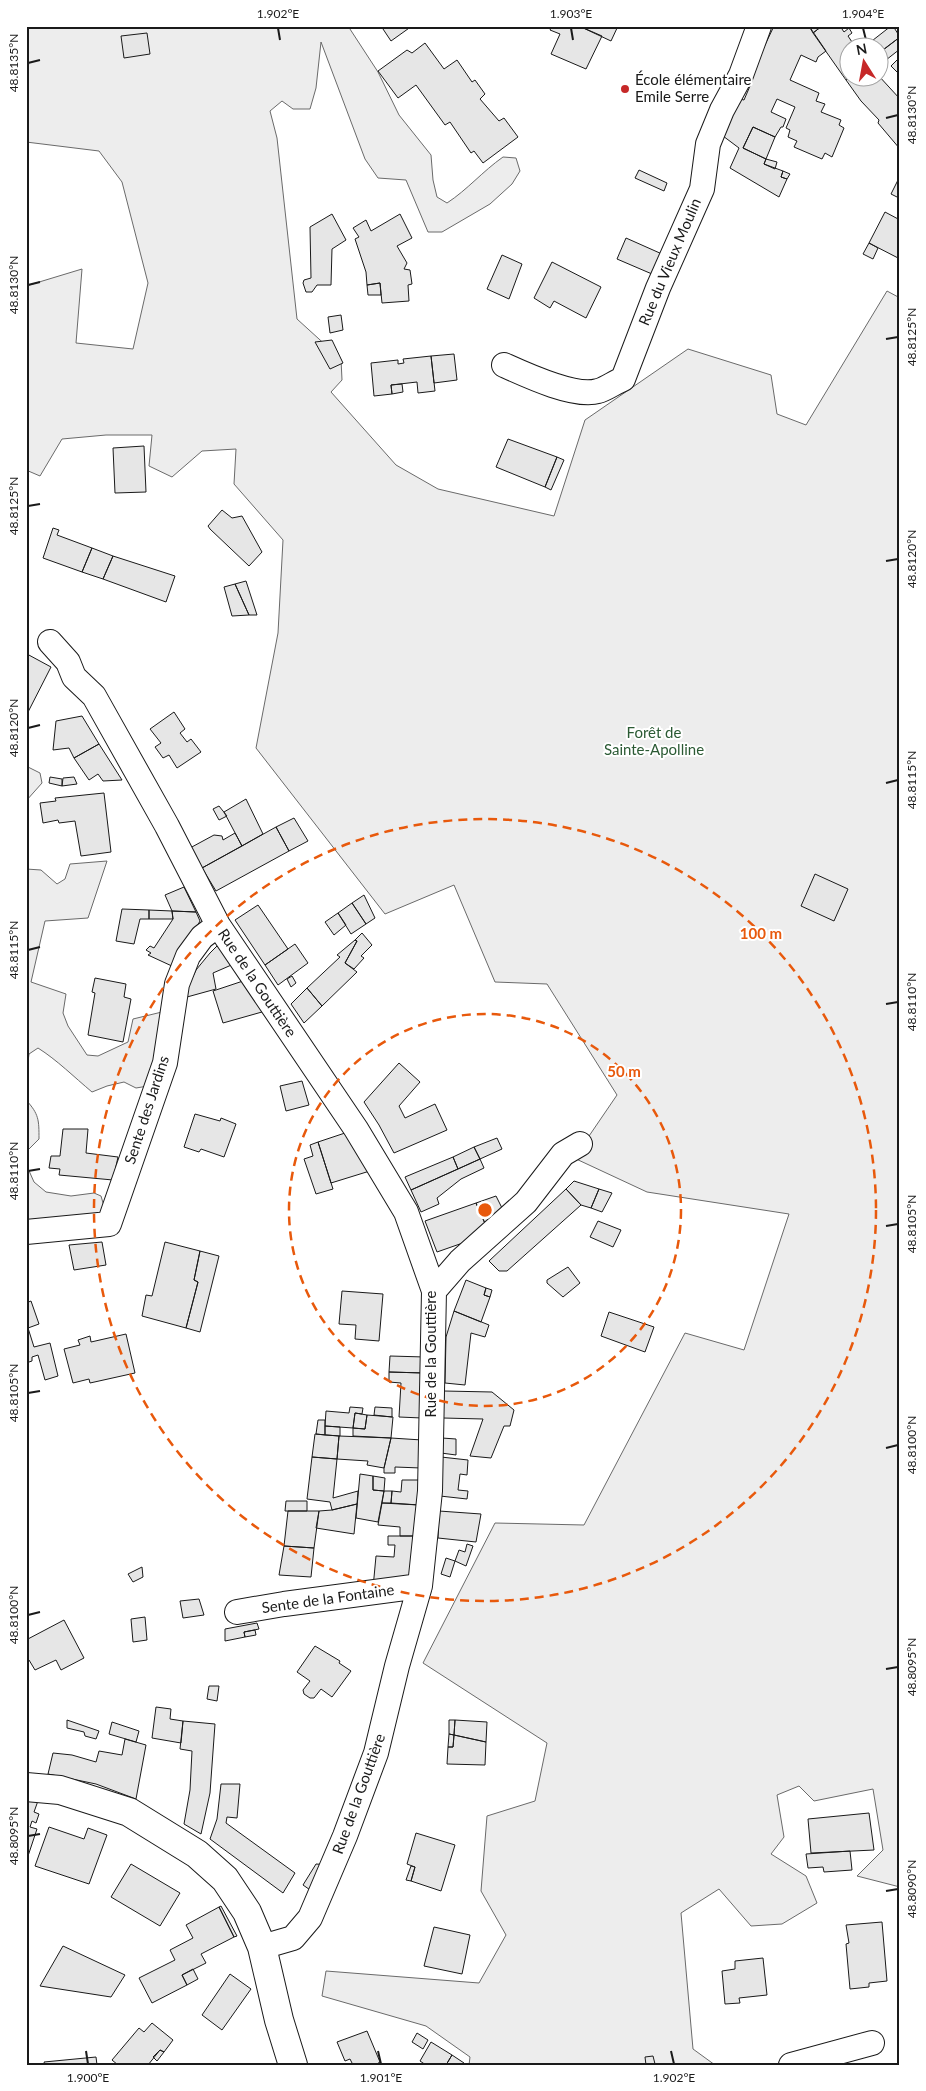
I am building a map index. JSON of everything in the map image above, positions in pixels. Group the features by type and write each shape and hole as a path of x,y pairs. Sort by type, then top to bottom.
{"street":[{"name":"Rue du Vieux Moulin","path":"504,365 541,381 579,392 598,391 623,378 658,288 702,189 708,144 722,110 741,75 759,26"},
{"name":"Rue de la Gouttière","path":"50,642 68,662 74,677 94,696 167,826 218,925 356,1129 406,1212 434,1291 430,1491 420,1586 397,1666 376,1753 346,1836 310,1918 293,1938 262,1947"},
{"name":"Sente des Jardins","path":"26,1232 109,1224 165,1063 177,984 188,956 202,936 218,925"},
{"path":"434,1291 460,1261 526,1202 563,1154 580,1144"},
{"name":"Sente de la Fontaine","path":"236,1612 420,1586"},
{"path":"26,1786 60,1790 129,1812 197,1854 226,1879 248,1912 262,1947 279,2020 293,2065"},
{"path":"791,2065 872,2043"}],"green space":[{"name":"Forêt de Sainte-Apolline","path":"26,26 348,26 378,72 399,115 431,155 433,180 437,197 447,203 503,157 516,158 520,171 512,184 490,204 442,232 428,232 406,180 378,178 365,159 321,42 316,88 310,109 293,109 282,101 270,111 277,138 297,319 341,359 342,380 331,392 396,465 438,489 554,516 585,420 688,349 771,375 777,414 806,425 887,291 900,298 900,1887 857,1876 883,1850 873,1789 814,1801 799,1786 777,1795 784,1837 771,1854 806,1876 817,1903 782,1924 751,1926 719,1889 681,1913 693,2049 715,2065 469,2065 470,2057 426,2026 322,1996 326,1971 479,1983 506,1935 481,1891 487,1816 535,1801 547,1743 423,1663 495,1523 584,1525 685,1333 744,1350 789,1214 647,1192 574,1158 617,1095 547,984 495,982 454,885 385,914 256,748 278,633 283,540 234,484 236,449 202,451 172,477 149,466 152,435 106,435 62,439 40,476 26,470 26,286 82,269 76,343 133,349 148,283 122,182 99,151 26,142 26,68 29,64 26,62"},
{"path":"26,766 40,773 42,783 26,801"},
{"path":"107,861 88,918 45,921 31,982 66,994 63,1013 68,1026 87,1055 98,1056 128,1042 133,1019 166,1011 148,1086 136,1088 124,1082 92,1092 59,1063 38,1048 29,1054 26,1077 26,869 41,870 57,884 65,879 70,864"},
{"path":"26,1100 34,1109 37,1118 39,1139 26,1152"},
{"path":"26,1164 34,1182 46,1192 71,1196 94,1193 101,1196 106,1213 26,1224"}],"building":[{"path":"381,26 412,26 391,41"},
{"path":"552,26 579,26 602,36 586,69 551,54 560,34 550,30"},
{"path":"579,26 618,26 611,41"},
{"path":"774,26 809,26 826,51 818,57 816,62 801,55 790,80 819,93 816,101 825,104 821,112 841,120 839,125 844,128 832,157 825,153 822,159 794,147 797,141 788,137 790,130 786,128 795,107 777,99 771,112 786,119 783,127 781,127 775,137 753,127 743,148 766,159 764,164 783,171 781,177 787,179 779,197 730,168 739,148 723,136 740,99 744,100 750,86 746,85"},
{"path":"809,26 822,26 813,33"},
{"path":"822,26 840,26 844,32 849,28 852,33 848,36 849,38 838,38 838,69 813,33"},
{"path":"891,26 893,26 900,37 888,46 888,38 876,38"},
{"path":"147,33 150,54 124,58 121,36"},
{"path":"900,37 900,49 888,58 888,46"},
{"path":"425,43 444,69 457,60 472,82 475,80 485,94 480,99 499,121 504,118 518,137 483,163 474,151 471,153 450,122 445,125 416,85 398,98 378,71 407,50 412,53"},
{"path":"900,57 900,75 891,66"},
{"path":"888,86 900,99 900,149 878,123 879,120 852,88 888,88"},
{"path":"753,127 775,137 766,159 743,148"},
{"path":"766,159 777,162 775,169 764,164"},
{"path":"639,170 667,183 664,191 635,178"},
{"path":"783,171 790,174 787,179 781,177"},
{"path":"900,176 900,195 899,198 891,194"},
{"path":"885,212 900,220 900,259 869,243"},
{"path":"332,214 346,240 332,249 331,285 317,285 312,292 306,292 304,280 311,278 310,227"},
{"path":"400,214 412,238 397,246 407,263 404,269 410,270 412,284 408,285 409,301 382,303 380,283 367,285 366,272 355,239 359,237 353,228 366,220 371,231"},
{"path":"626,238 662,254 652,274 617,259"},
{"path":"869,243 878,248 873,259 863,254"},
{"path":"502,255 522,264 509,299 487,289"},
{"path":"552,262 601,287 586,318 554,301 550,308 534,298"},
{"path":"380,283 381,295 368,295 367,285"},
{"path":"341,315 343,330 330,333 328,317"},
{"path":"332,340 343,363 330,369 315,342"},
{"path":"454,354 457,380 434,383 431,356"},
{"path":"431,356 435,391 418,393 417,382 391,385 392,394 374,396 371,363 398,360 398,364 404,363 403,359"},
{"path":"402,384 403,392 392,394 391,385"},
{"path":"508,439 557,457 545,487 496,467"},
{"path":"144,446 146,492 115,493 113,448"},
{"path":"557,457 564,460 551,490 545,487"},
{"path":"222,510 232,518 242,516 262,552 249,566 208,526"},
{"path":"53,528 59,530 57,535 92,548 82,572 43,558"},
{"path":"92,548 113,556 103,579 82,572"},
{"path":"113,556 175,576 166,602 103,579"},
{"path":"246,581 257,615 249,615 235,584"},
{"path":"235,584 249,615 232,616 224,587"},
{"path":"26,655 51,667 26,716"},
{"path":"174,712 185,729 180,733 187,742 191,739 201,752 177,768 169,755 163,758 155,747 161,743 150,729"},
{"path":"82,716 99,744 74,758 69,748 53,750 56,721"},
{"path":"99,744 122,780 103,781 98,774 89,780 74,758"},
{"path":"50,777 62,779 62,786 49,783"},
{"path":"74,777 77,784 62,786 63,778"},
{"path":"104,793 111,852 81,856 75,821 59,823 58,820 43,823 40,803 56,801 55,798"},
{"path":"246,799 263,834 242,846 224,812"},
{"path":"219,806 227,816 219,820 213,809"},
{"path":"294,818 308,841 289,851 276,827"},
{"path":"276,827 289,851 216,891 202,868"},
{"path":"235,833 242,846 202,868 190,848 214,835 222,836 223,840"},
{"path":"815,874 848,889 834,921 801,906"},
{"path":"184,887 196,912 172,911 165,895"},
{"path":"364,895 375,918 366,924 352,903"},
{"path":"352,903 366,924 351,934 338,913"},
{"path":"258,905 288,949 265,965 235,920"},
{"path":"122,909 149,910 149,919 140,919 134,944 116,941"},
{"path":"149,910 172,911 173,919 149,919"},
{"path":"172,911 196,912 200,921 174,967 148,955 151,953 146,950 150,946 154,948 173,919"},
{"path":"338,913 346,925 334,935 325,922"},
{"path":"362,933 372,945 361,956 364,958 354,969 345,963 357,941 355,940"},
{"path":"355,940 357,941 345,963 357,972 322,1006 307,988 340,957 337,955"},
{"path":"295,944 308,963 278,985 265,965"},
{"path":"223,945 236,963 213,973 216,989 187,997 188,987 196,970 217,946"},
{"path":"292,976 296,983 291,987 287,979"},
{"path":"95,978 126,984 124,997 131,999 123,1042 88,1035 95,993 92,992"},
{"path":"246,980 269,1010 223,1023 213,991"},
{"path":"307,988 322,1006 304,1023 291,1004"},
{"path":"399,1063 420,1082 399,1106 405,1118 435,1104 447,1130 394,1153 364,1102"},
{"path":"302,1081 309,1105 286,1111 280,1086"},
{"path":"195,1114 220,1121 221,1118 236,1124 224,1157 201,1149 199,1152 184,1147"},
{"path":"63,1129 88,1129 86,1153 118,1157 113,1180 59,1175 60,1169 49,1168 51,1156 60,1156"},
{"path":"351,1131 373,1170 331,1183 318,1142"},
{"path":"497,1138 502,1149 480,1159 474,1147"},
{"path":"318,1142 333,1189 316,1194 304,1159 313,1156 310,1145"},
{"path":"474,1147 480,1159 458,1169 453,1157"},
{"path":"453,1157 458,1169 411,1190 405,1177"},
{"path":"480,1159 484,1168 461,1179 437,1198 439,1204 421,1212 411,1190"},
{"path":"574,1181 599,1189 591,1208 581,1205 566,1189"},
{"path":"566,1189 581,1205 507,1271 499,1271 489,1261"},
{"path":"599,1189 612,1193 602,1212 591,1208"},
{"path":"496,1196 504,1212 487,1228 476,1203"},
{"path":"476,1203 487,1228 477,1238 437,1252 425,1221"},
{"path":"598,1221 621,1230 613,1247 590,1237"},
{"path":"102,1242 106,1265 74,1270 69,1245"},
{"path":"165,1242 200,1251 194,1280 198,1282 186,1328 142,1316 146,1295 152,1296"},
{"path":"200,1251 219,1256 200,1332 186,1328 198,1282 194,1280"},
{"path":"568,1267 580,1283 563,1297 547,1283 547,1280"},
{"path":"466,1280 486,1288 484,1295 490,1297 481,1322 454,1311"},
{"path":"486,1288 492,1290 490,1297 484,1295"},
{"path":"342,1291 383,1294 379,1341 355,1339 356,1325 339,1324"},
{"path":"31,1301 39,1324 28,1328 34,1347 50,1343 58,1376 45,1380 38,1355 32,1357 32,1361 26,1363 26,1303"},
{"path":"454,1311 489,1325 485,1337 471,1333 465,1385 445,1383 446,1337"},
{"path":"609,1312 654,1327 645,1352 601,1336"},
{"path":"126,1334 135,1373 90,1383 89,1379 73,1383 64,1349 80,1345 78,1340 90,1336 91,1342"},
{"path":"390,1356 425,1357 424,1373 389,1372"},
{"path":"389,1372 424,1373 422,1418 399,1417 401,1383 389,1382"},
{"path":"444,1391 492,1392 514,1410 510,1426 504,1426 491,1458 470,1456 483,1419 443,1418"},
{"path":"350,1407 363,1408 362,1414 355,1413 353,1428 325,1426 326,1411 349,1413"},
{"path":"375,1407 392,1408 392,1417 374,1415"},
{"path":"355,1413 367,1415 365,1429 353,1428"},
{"path":"367,1415 393,1417 391,1438 353,1436 353,1428 365,1429"},
{"path":"318,1420 325,1420 325,1435 316,1434"},
{"path":"325,1426 340,1427 340,1436 325,1435"},
{"path":"315,1434 339,1436 337,1459 312,1457"},
{"path":"339,1436 391,1438 384,1468 367,1465 368,1461 337,1459"},
{"path":"391,1438 422,1440 421,1468 395,1467 395,1473 384,1473"},
{"path":"442,1438 456,1439 456,1455 441,1453"},
{"path":"312,1457 337,1459 333,1498 358,1491 357,1504 332,1510 330,1502 307,1499"},
{"path":"441,1457 468,1460 467,1475 460,1474 458,1490 468,1491 467,1499 440,1496"},
{"path":"360,1474 373,1476 373,1490 384,1491 378,1522 356,1518"},
{"path":"373,1476 385,1478 384,1491 373,1490"},
{"path":"402,1480 420,1480 419,1505 391,1503 392,1491 401,1492"},
{"path":"384,1491 392,1491 391,1503 382,1503"},
{"path":"286,1501 307,1501 307,1511 285,1511"},
{"path":"382,1503 419,1505 417,1536 400,1536 400,1527 378,1525"},
{"path":"357,1504 354,1534 316,1528 319,1511"},
{"path":"288,1511 319,1511 314,1548 284,1546"},
{"path":"439,1511 481,1514 476,1542 438,1538"},
{"path":"388,1536 417,1536 416,1561 408,1582 373,1588 376,1556 394,1557 395,1545 388,1545"},
{"path":"467,1544 473,1546 466,1566 455,1561 459,1550 465,1552"},
{"path":"284,1546 314,1548 311,1577 279,1575"},
{"path":"446,1558 455,1561 450,1577 441,1574"},
{"path":"142,1567 143,1577 133,1582 128,1574"},
{"path":"199,1599 204,1615 183,1618 180,1601"},
{"path":"145,1617 147,1640 133,1642 131,1619"},
{"path":"64,1620 84,1658 61,1670 56,1660 35,1670 29,1660 26,1661 26,1640"},
{"path":"257,1623 259,1629 244,1632 245,1637 225,1641 225,1629"},
{"path":"255,1630 256,1635 245,1637 244,1632"},
{"path":"315,1646 340,1661 339,1663 351,1671 332,1697 321,1689 314,1698 304,1694 303,1690 310,1681 297,1672"},
{"path":"209,1686 219,1686 217,1701 207,1699"},
{"path":"156,1707 171,1709 170,1719 183,1721 181,1743 152,1738"},
{"path":"67,1720 99,1731 96,1739 85,1736 84,1732 67,1728"},
{"path":"449,1720 455,1720 454,1735 449,1734"},
{"path":"455,1720 487,1722 486,1742 454,1735"},
{"path":"183,1721 215,1724 210,1793 201,1834 184,1824 190,1790 192,1751 180,1749"},
{"path":"112,1722 139,1731 136,1742 109,1734"},
{"path":"449,1734 454,1735 453,1747 448,1747"},
{"path":"454,1735 486,1742 485,1765 447,1764 448,1747 453,1747"},
{"path":"125,1739 146,1745 136,1799 96,1784 48,1774 53,1753 72,1755 96,1762 99,1751 122,1755"},
{"path":"221,1784 240,1784 237,1818 227,1817 226,1823 295,1873 283,1893 210,1839 217,1819"},
{"path":"26,1794 39,1798 34,1812 39,1814 36,1823 32,1821 30,1827 37,1829 27,1859"},
{"path":"869,1813 874,1850 811,1853 808,1819"},
{"path":"49,1827 84,1839 88,1828 107,1835 89,1884 35,1866"},
{"path":"416,1833 455,1845 441,1891 411,1881 415,1867 407,1864"},
{"path":"850,1851 852,1870 824,1872 823,1867 808,1868 806,1854"},
{"path":"131,1864 180,1893 160,1926 111,1897"},
{"path":"316,1864 331,1865 316,1894 303,1885"},
{"path":"411,1866 415,1867 411,1881 406,1880"},
{"path":"221,1906 237,1936 234,1937 219,1907"},
{"path":"219,1907 234,1937 201,1954 206,1963 182,1975 187,1985 152,2003 139,1978 175,1960 170,1950 193,1938 186,1925"},
{"path":"882,1922 887,1981 869,1983 869,1987 850,1989 846,1944 849,1943 846,1925"},
{"path":"434,1927 470,1935 462,1974 424,1966"},
{"path":"63,1946 125,1975 111,1997 40,1986"},
{"path":"763,1958 767,1995 739,1998 740,2003 725,2004 722,1971 735,1969 735,1961"},
{"path":"193,1969 198,1979 187,1985 182,1975"},
{"path":"230,1974 251,1989 222,2030 202,2015"},
{"path":"152,2023 173,2040 164,2052 160,2050 148,2065 118,2065 112,2060 139,2028 144,2032"},
{"path":"367,2031 380,2062 375,2065 353,2065 350,2059 345,2061 337,2042"},
{"path":"417,2033 428,2040 423,2049 412,2042"},
{"path":"431,2042 452,2055 446,2065 426,2065 420,2061"},
{"path":"160,2050 164,2052 157,2061 153,2057"},
{"path":"452,2055 464,2063 462,2065 446,2065"},
{"path":"653,2056 655,2064 646,2065 645,2057"},
{"path":"96,2057 97,2065 45,2065 44,2062"}],"place":[{"name":"École élémentaire Emile Serre","path":"625,89"}]}
